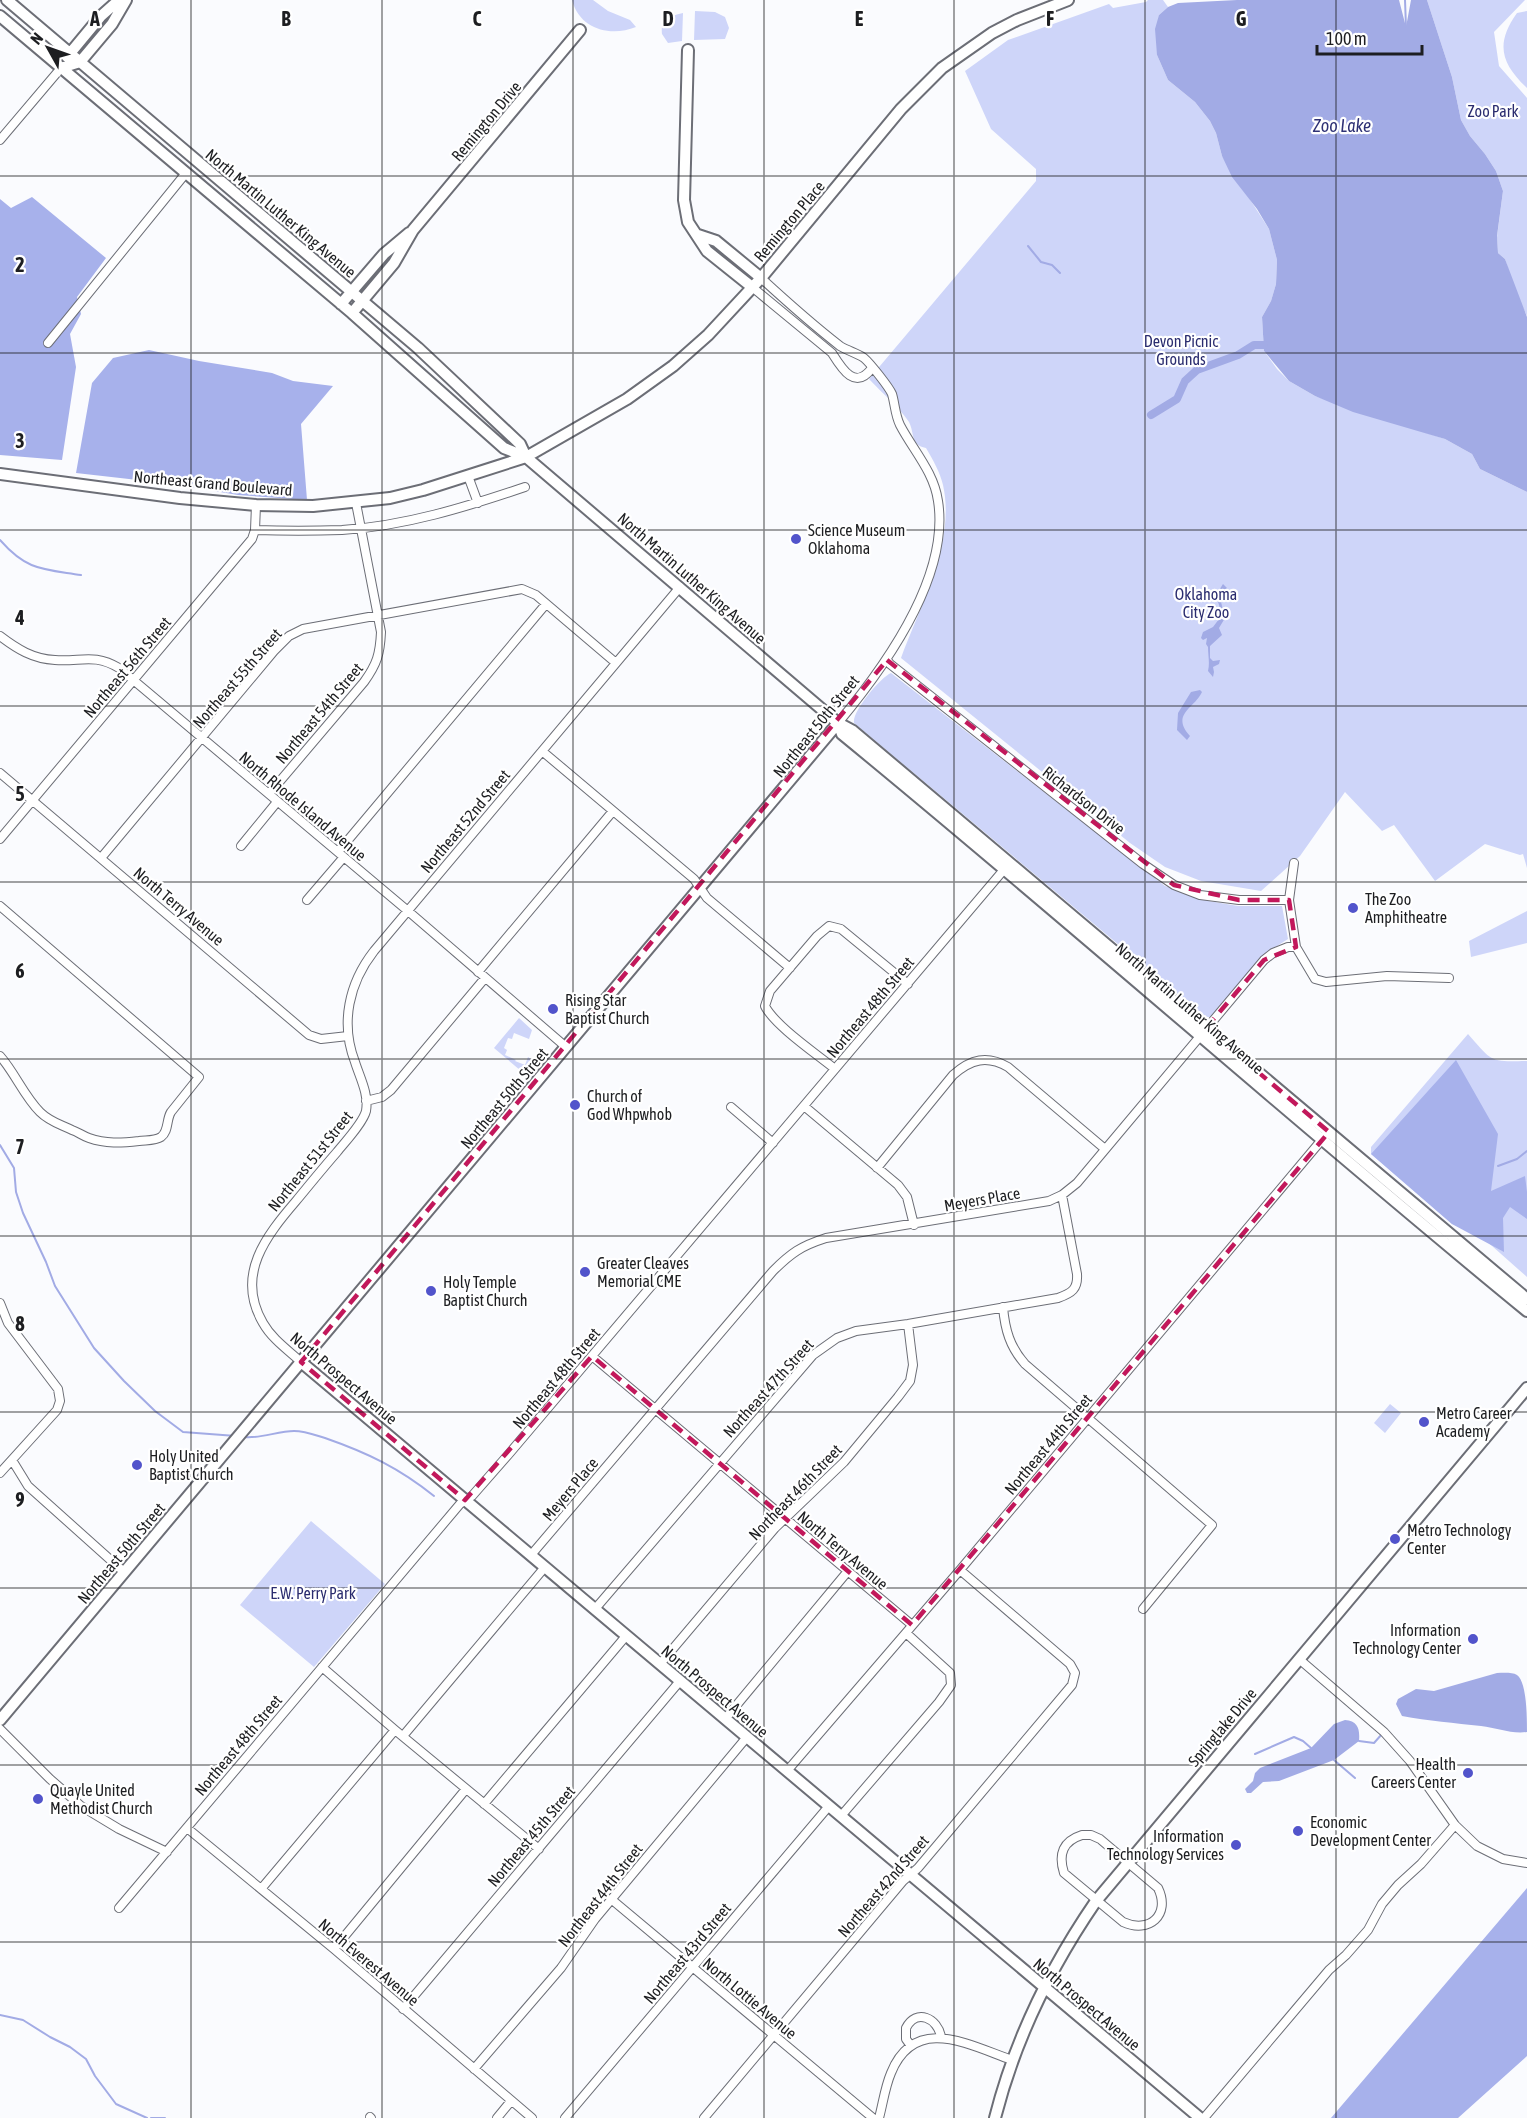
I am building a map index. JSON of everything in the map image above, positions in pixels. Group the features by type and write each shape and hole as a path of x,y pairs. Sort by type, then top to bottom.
{"street":[{"name":"North Martin Luther King Avenue","path":"7,0 425,354 520,444 526,457"},
{"path":"0,140 61,68 69,53 101,16 119,0"},
{"path":"61,68 80,62 112,24 126,0"},
{"name":"Remington Place","path":"526,457 607,412 664,372 708,335 761,278 901,109 942,68 992,33 1017,20 1068,0"},
{"name":"North Martin Luther King Avenue","path":"0,16 352,313 504,448 526,457 838,723 848,727 1527,1311"},
{"name":"Remington Drive","path":"352,313 394,263 414,230 580,30"},
{"path":"688,50 684,200 686,216 707,251 832,353 839,365 854,379 864,377 872,368"},
{"path":"48,343 186,173"},
{"name":"Remington Drive","path":"341,304 384,254 414,230"},
{"path":"698,235 716,241 761,278"},
{"name":"Northeast 50th Street","path":"0,1720 838,723 887,660 912,615 933,564 939,528 938,500 921,456 899,423 891,393 864,358 839,345 761,278"},
{"name":"Northeast Grand Boulevard","path":"0,474 256,506 313,506 356,503 423,490 526,457"},
{"path":"468,476 478,503"},
{"path":"256,506 255,530 311,531 361,528 422,517 478,503 525,487"},
{"name":"Northeast 54th Street","path":"268,795 375,666 380,649 381,632 356,503"},
{"name":"Northeast 56th Street","path":"0,839 252,539 255,530"},
{"name":"Northeast 52nd Street","path":"366,1101 364,1086 348,1036 348,1009 360,970 680,587"},
{"name":"Northeast 55th Street","path":"101,858 274,651 289,636 311,627 516,590 531,592 616,663"},
{"path":"307,900 340,855 546,604"},
{"name":"North Rhode Island Avenue","path":"0,636 17,649 33,656 56,660 95,658 118,668 566,1047"},
{"name":"Richardson Drive","path":"887,660 1088,820 1174,885 1200,895 1239,900 1289,900"},
{"path":"542,751 694,879 707,898 790,968"},
{"name":"North Terry Avenue","path":"0,773 309,1035 321,1039 348,1036"},
{"path":"241,846 277,802"},
{"name":"Northeast 51st Street","path":"255,1263 271,1231 349,1137 363,1116 366,1101 382,1097 392,1090 613,811"},
{"path":"1294,863 1289,900 1296,947 1315,979 1326,982 1380,976 1449,978"},
{"name":"Northeast 48th Street","path":"119,1908 460,1504 472,1496 508,1455 1007,866"},
{"path":"0,906 199,1077 171,1112 164,1134 154,1140 107,1143 59,1126 46,1117 32,1102 0,1056"},
{"path":"835,1069 770,1015 765,1006 770,992 824,928 832,926 849,934 908,984"},
{"name":"Meyers Place","path":"531,1555 773,1271 792,1252 826,1238 1049,1201 1062,1196 1077,1183 1264,960 1273,953 1288,947 1296,947"},
{"path":"877,1168 953,1075 967,1065 987,1060 995,1060 1008,1067 1105,1149"},
{"path":"804,1106 903,1191 910,1206 914,1225"},
{"path":"731,1107 773,1143"},
{"name":"North Martin Luther King Avenue","path":"1325,1136 1527,1299"},
{"name":"Northeast 44th Street","path":"787,1771 960,1570 1325,1136"},
{"name":"Northeast 47th Street","path":"595,1609 719,1463 824,1345 856,1330 908,1324 1058,1298 1073,1292 1076,1287 1077,1274 1062,1196"},
{"name":"North Prospect Avenue","path":"255,1263 252,1288 258,1312 274,1339 1043,1987 1202,2118"},
{"path":"0,1304 2,1315 56,1385 60,1395 57,1410 0,1473"},
{"path":"1003,1307 1012,1349 1025,1364 1212,1525 1143,1608"},
{"name":"Northeast 46th Street","path":"660,1664 775,1528 844,1462 910,1381 914,1365 908,1324"},
{"name":"North Terry Avenue","path":"592,1356 912,1625"},
{"name":"Springlake Drive","path":"995,2118 1012,2060 1043,1987 1096,1901 1527,1388"},
{"path":"12,1460 28,1486 124,1572"},
{"path":"403,1736 545,1567"},
{"name":"Northeast 42nd Street","path":"704,2118 1066,1693 1075,1679 1074,1668 960,1570"},
{"path":"725,1719 848,1571"},
{"path":"841,1816 951,1685 950,1673 906,1633"},
{"path":"484,1804 626,1636"},
{"path":"1299,1659 1392,1741 1410,1761 1455,1825 1477,1846 1503,1859 1527,1863"},
{"path":"322,1667 539,1849"},
{"name":"Northeast 45th Street","path":"403,2009 680,1681"},
{"path":"0,1729 81,1806 118,1829 167,1851"},
{"path":"261,1889 395,1730"},
{"name":"Northeast 44th Street","path":"474,2069 568,1958 580,1938 611,1899 747,1737"},
{"path":"334,1949 466,1789"},
{"name":"Northeast 43rd Street","path":"565,2118 829,1806"},
{"path":"1202,2118 1329,1970 1368,1930 1382,1904 1393,1891 1421,1864 1455,1825"},
{"name":"North Everest Avenue","path":"187,1828 334,1949 532,2118"},
{"path":"1082,1835 1091,1835 1100,1839 1151,1881 1162,1896 1162,1904 1154,1920 1148,1925 1132,1926 1123,1922 1096,1901 1064,1873 1061,1863 1061,1853 1066,1844 1082,1835"},
{"name":"North Lottie Avenue","path":"611,1899 873,2118"},
{"path":"910,2046 906,2039 906,2028 916,2017 922,2016 933,2020 941,2037"},
{"path":"879,2118 890,2075 896,2062 910,2046 941,2037 1012,2060"},
{"path":"497,2118 511,2101"}],"highlighted area":[{"path":"887,660 1174,885 1239,900 1289,900 1296,947 1264,960 1206,1028 1329,1132 912,1625 592,1356 465,1500 301,1362"}],"green space":[{"path":"572,0 593,0 608,11 630,20 636,27 617,31 598,28 582,18"},
{"name":"Oklahoma City Zoo","path":"1148,0 1163,0 1168,7 1159,15 1157,55 1168,80 1195,102 1210,121 1222,156 1269,229 1277,260 1276,284 1271,301 1262,317 1264,351 1277,369 1289,381 1315,396 1445,439 1472,454 1480,469 1527,492 1527,868 1523,854 1485,844 1435,881 1394,825 1382,831 1345,792 1300,856 1261,891 1201,881 1165,867 1130,843 901,658 934,573 945,529 946,507 942,480 926,448 915,442 909,422 869,379 1036,181 1036,169 991,129 965,71 1008,40 1109,4 1113,8"},
{"name":"Zoo Park","path":"1427,0 1525,0 1494,32 1499,66 1527,98 1527,316 1516,293 1505,259 1498,253 1497,237 1503,191 1496,171 1461,120 1452,77"},
{"path":"695,11 715,12 725,17 729,28 725,39 694,40"},
{"path":"1527,11 1527,88 1511,70 1504,53 1504,44 1510,24 1517,13"},
{"path":"683,13 682,41 668,43 662,34 663,25 671,17"},
{"path":"891,673 1165,886 1209,901 1238,906 1282,906 1288,939 1266,953 1211,1017 1205,1017 854,723 868,695"},
{"path":"1527,911 1527,943 1471,957 1469,941"},
{"path":"519,1018 532,1030 529,1039 514,1033 512,1039 508,1038 504,1048 507,1050 505,1055 515,1061 525,1065 528,1057 537,1063 527,1076 494,1048"},
{"path":"1468,1034 1482,1050 1493,1058 1505,1061 1527,1061 1527,1277 1483,1238 1452,1224 1371,1154 1371,1147"},
{"path":"1390,1404 1401,1413 1385,1433 1374,1423"},
{"name":"E.W. Perry Park","path":"311,1521 385,1584 314,1667 240,1605"}],"shaded area":[{"path":"32,197 106,258 77,297 81,314 70,334 76,367 62,460 0,455 0,199 11,208"},
{"path":"149,350 272,373 293,381 333,386 301,424 307,500 238,495 173,484 76,473 92,383 113,358"},
{"path":"1456,1060 1498,1134 1491,1191 1525,1176 1527,1219 1510,1207 1503,1218 1504,1252 1452,1224 1371,1154"},
{"path":"1527,1888 1527,2056 1458,2118 1331,2118"}],"water":[{"name":"Zoo Lake","path":"1237,0 1399,0 1406,27 1411,0 1427,0 1452,77 1461,120 1496,171 1503,191 1497,236 1498,253 1505,259 1527,317 1527,492 1480,469 1472,454 1445,439 1353,412 1315,396 1289,381 1264,351 1262,317 1271,301 1276,284 1277,260 1269,229 1257,209 1232,177 1210,121 1195,102 1168,80 1157,55 1155,29 1159,15 1168,7 1178,3"},
{"path":"1223,584 1227,588 1220,598 1225,618 1219,628 1222,635 1210,646 1210,658 1213,661 1220,660 1219,664 1213,667 1213,677 1208,671 1207,638 1203,640 1201,638 1203,632 1213,627 1222,615 1216,595"},
{"path":"1200,690 1202,692 1199,698 1183,717 1184,728 1190,736 1187,740 1177,730 1178,713 1191,692"},
{"path":"1497,1673 1513,1673 1520,1679 1526,1701 1527,1732 1510,1732 1402,1716 1396,1704 1398,1699 1416,1689 1434,1691"},
{"path":"1345,1720 1357,1726 1359,1741 1334,1760 1279,1781 1263,1782 1251,1793 1247,1793 1245,1789 1253,1781 1255,1773 1260,1768 1311,1748 1334,1724"}],"waterway":[{"path":"1405,0 1406,27"},
{"path":"1028,246 1041,262 1052,265 1060,273"},
{"path":"1151,415 1177,399 1185,381 1197,370 1238,355 1254,345 1264,345"},
{"path":"0,540 19,558 36,567 81,575"},
{"path":"0,1145 14,1168 16,1192 23,1213 55,1286 94,1348 155,1411 183,1432 236,1436"},
{"path":"1498,1166 1517,1159 1527,1151"},
{"path":"244,1437 294,1431 306,1432 355,1449 382,1462 434,1496"},
{"path":"1359,1741 1374,1743 1382,1734"},
{"path":"1255,1754 1294,1737 1311,1748"},
{"path":"1334,1760 1355,1778"},
{"path":"0,2015 23,2020 70,2047 86,2059 95,2076 116,2104 147,2118"},
{"path":"151,2118 165,2118"}],"place":[{"name":"Science Museum Oklahoma","path":"796,539"},
{"name":"The Zoo Amphitheatre","path":"1353,908"},
{"name":"Rising Star Baptist Church","path":"553,1009"},
{"name":"Church of God Whpwhob","path":"575,1105"},
{"name":"Greater Cleaves Memorial CME","path":"585,1272"},
{"name":"Holy Temple Baptist Church","path":"431,1291"},
{"name":"Metro Career Academy","path":"1424,1422"},
{"name":"Holy United Baptist Church","path":"137,1465"},
{"name":"Metro Technology Center","path":"1395,1539"},
{"name":"Information Technology Center","path":"1473,1639"},
{"name":"Health Careers Center","path":"1468,1773"},
{"name":"Quayle United Methodist Church","path":"38,1799"},
{"name":"Economic Development Center","path":"1298,1831"},
{"name":"Information Technology Services","path":"1236,1845"}],"park label":[{"name":"Devon Picnic Grounds","path":"1181,350"}]}
